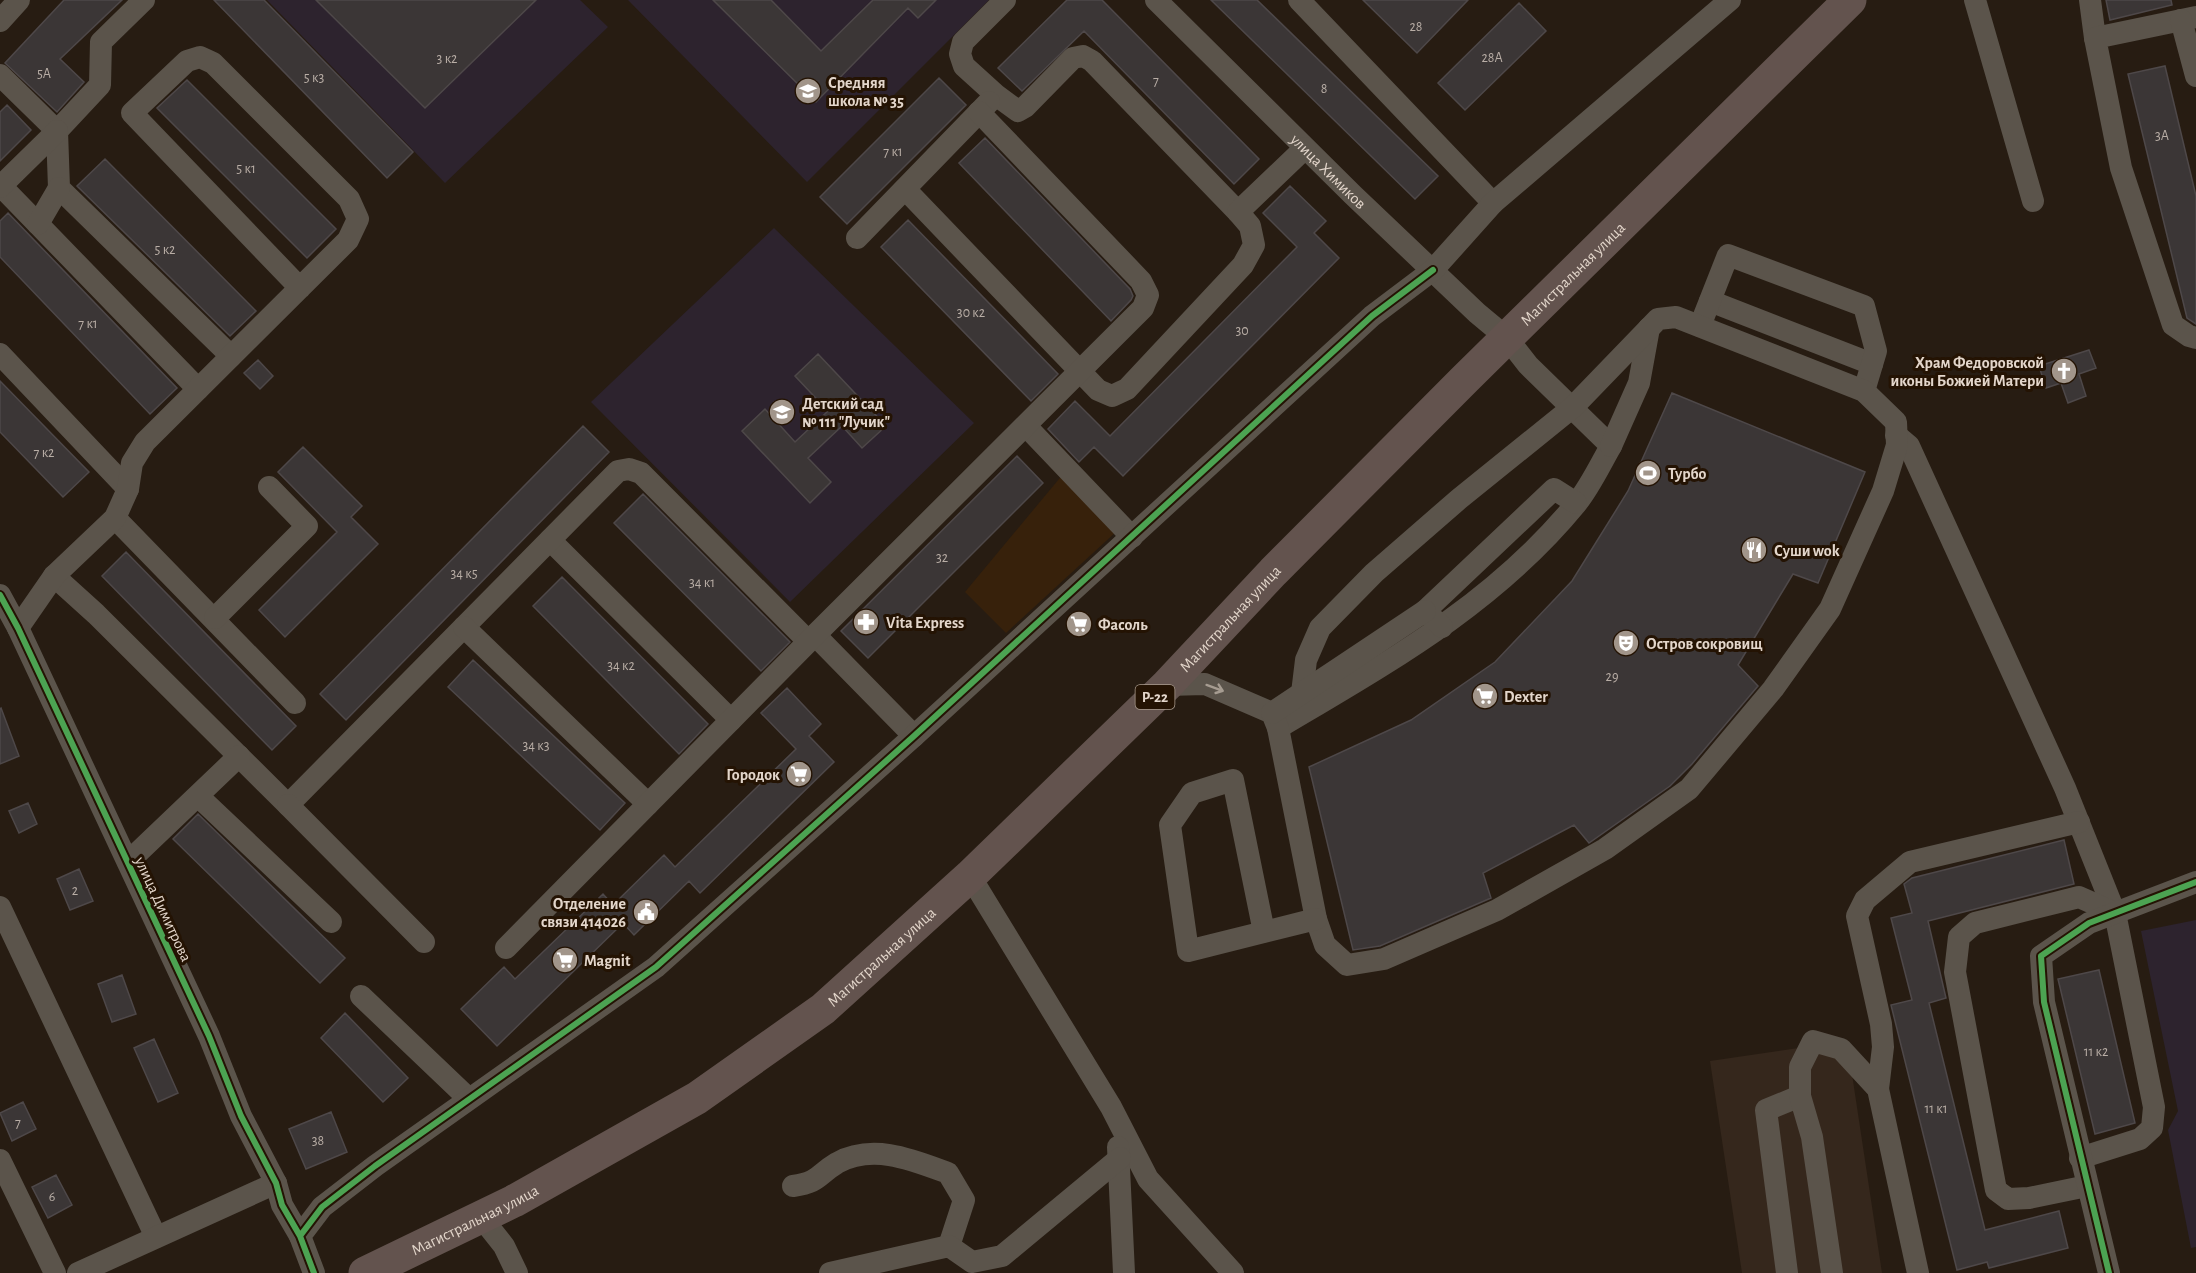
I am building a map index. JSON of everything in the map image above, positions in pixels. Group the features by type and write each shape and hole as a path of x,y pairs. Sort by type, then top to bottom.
{"highway":[{"name":"Магистральная улица","path":"365,1273 481,1217 697,1098 823,1009 970,876 1167,685 1273,572 1850,0"}],"street":[{"path":"0,21 18,0"},
{"path":"144,0 101,42 100,85 0,187 198,389"},
{"path":"905,189 1098,390 1112,396 1127,389 1243,264 1254,245 1250,226 1238,212 1092,61 1083,56 1073,58 1025,107 1018,111 964,66 960,54 963,42 1005,0"},
{"name":"улица Химиков","path":"1156,0 1305,148 1507,338 1528,365 1611,446"},
{"path":"1299,0 1493,203"},
{"path":"300,1236 322,1207 468,1098 656,967 914,736 1372,316 1433,270 1493,203 1730,0"},
{"path":"1975,0 2033,201"},
{"path":"2090,0 2095,38 2121,168 2173,325 2196,338"},
{"path":"2095,38 2188,19 2196,76"},
{"path":"18,628 54,576 115,518 128,489 132,463 145,442 231,357 300,288 348,240 358,219 349,199 213,63 200,57 187,61 132,113 300,288"},
{"path":"0,75 57,131 58,188 38,225"},
{"path":"857,238 996,95"},
{"path":"506,948 812,638 1143,308 1148,295 1141,282 979,112"},
{"path":"1238,212 1305,148"},
{"path":"58,188 231,357"},
{"path":"1700,326 1728,255 1864,306 1876,351 1864,391"},
{"path":"1710,300 1872,364"},
{"path":"1270,716 1316,919 1325,945 1347,965 1384,959 1497,910 1605,849 1689,789 1773,689 1830,609 1883,491 1897,445 1896,422 1864,391 1676,317 1658,318 1572,407 1459,499 1374,573 1320,628 1306,660 1302,693"},
{"path":"1270,716 1442,627 1493,589 1576,503 1611,446 1639,383 1650,328"},
{"path":"0,354 128,489"},
{"path":"1026,426 1132,537"},
{"path":"1896,435 1909,446 2079,822 2115,913 2154,1107 2152,1128 2140,1139 2080,1158"},
{"path":"288,805 618,471 629,469 641,473 914,736"},
{"path":"215,618 307,526 269,487"},
{"path":"1270,716 1425,611 1554,489 1576,503"},
{"path":"115,518 215,618 295,703"},
{"path":"550,540 731,720"},
{"path":"54,576 96,614 424,942"},
{"name":"улица Димитрова","path":"0,595 18,628 209,1036 241,1116 276,1183 282,1205 300,1236 314,1273"},
{"path":"1425,611 1442,627"},
{"path":"464,627 648,804"},
{"path":"1167,685 1205,684 1270,716"},
{"path":"128,862 199,797 239,756"},
{"path":"1264,932 1233,780 1192,792 1170,825 1188,951 1264,932 1316,919"},
{"path":"199,797 331,922"},
{"path":"1918,1273 1878,1089 1882,1047 1881,1024 1857,916 1865,900 1910,862 2079,822"},
{"path":"970,876 1111,1107 1148,1179 1233,1273"},
{"path":"2109,1273 2044,1002 2041,956 2089,923 2196,882"},
{"path":"2087,1186 2029,1198 2008,1199 1996,1190 1955,972 1959,937 1976,923 2079,897 2115,913"},
{"path":"0,907 156,1238"},
{"path":"361,996 468,1098"},
{"path":"1832,1273 1812,1137 1800,1096 1800,1067 1813,1041 1841,1049 1878,1089"},
{"path":"1787,1273 1766,1110 1800,1096"},
{"path":"1111,1107 1120,1158 1124,1273"},
{"path":"793,1186 811,1183 837,1163 863,1153 905,1157 948,1173 964,1200 949,1246"},
{"path":"830,1273 949,1246 972,1262 1002,1256 1120,1158"},
{"path":"0,1160 55,1273"},
{"path":"78,1273 276,1183"},
{"path":"481,1217 504,1246 517,1273"}],"shaded area":[{"path":"267,0 580,0 608,27 445,183"},
{"name":"Средняя школа № 35","path":"628,0 989,0 807,182"},
{"name":"Детский сад № 111 \"Лучик\"","path":"774,228 974,423 790,602 591,402"},
{"path":"1064,473 1118,530 1006,633 965,592"},
{"path":"2196,920 2196,1247 2191,1248 2168,1130 2178,1111 2141,931"},
{"path":"1847,1041 1882,1273 1742,1273 1710,1061"}],"building":[{"path":"64,0 122,0 60,59 84,82 57,112 5,63"},
{"path":"214,0 264,0 413,152 387,178"},
{"path":"316,0 536,0 425,108"},
{"path":"713,0 771,0 821,51 873,0 936,0 918,18 908,8 816,102"},
{"path":"1067,0 1102,0 1259,159 1234,184 1084,31 1022,91 998,68"},
{"path":"1211,0 1257,0 1438,176 1415,199"},
{"path":"1363,0 1468,0 1417,53"},
{"path":"2106,0 2171,0 2172,5 2110,20"},
{"path":"1519,3 1546,31 1465,110 1438,83"},
{"path":"2165,66 2196,196 2196,324 2187,318 2128,74"},
{"path":"939,78 966,105 847,224 820,197"},
{"path":"187,80 336,229 307,258 157,108"},
{"path":"7,105 31,130 0,161 0,112"},
{"path":"985,138 1130,289 1133,296 1131,300 1111,321 959,163"},
{"path":"105,159 256,311 230,336 77,186"},
{"path":"1290,186 1326,221 1314,233 1339,258 1123,476 1094,447 1079,462 1048,429 1075,401 1110,436 1297,247 1263,213"},
{"path":"8,213 177,388 150,414 0,257 0,221"},
{"path":"908,220 1058,374 1031,401 881,247"},
{"name":"Храм Федоровской иконы Божией Матери","path":"2089,350 2096,368 2079,374 2086,396 2068,403 2061,383 2046,388 2039,366"},
{"path":"818,354 886,426 862,448 842,426 808,458 831,482 810,503 742,431 765,409 795,442 828,411 795,376"},
{"path":"258,360 273,376 260,389 244,373"},
{"path":"0,381 89,472 63,497 0,432"},
{"path":"1672,393 1865,472 1818,583 1793,574 1738,665 1758,686 1692,764 1670,786 1589,843 1574,825 1483,873 1491,898 1380,946 1353,950 1309,767 1411,720 1495,662 1572,581 1628,491"},
{"path":"583,426 609,452 346,720 320,694"},
{"path":"303,447 362,506 351,517 378,544 285,637 259,610 337,532 278,472"},
{"path":"1017,456 1043,483 868,658 841,631"},
{"path":"643,494 790,642 761,671 614,523"},
{"path":"126,552 296,726 272,750 102,576"},
{"path":"562,577 708,724 679,754 533,606"},
{"path":"473,660 625,803 600,830 448,687"},
{"path":"787,688 821,724 809,736 834,762 700,893 689,881 634,935 623,923 497,1046 461,1009 504,967 515,979 603,894 613,905 664,855 675,867 796,749 761,713"},
{"path":"0,709 19,756 0,764"},
{"path":"28,803 37,824 19,833 9,811"},
{"path":"198,814 345,958 320,983 173,839"},
{"path":"2064,840 2074,884 1928,921 1946,998 1929,1003 1985,1230 2059,1211 2068,1248 1989,1268 1987,1262 1957,1270 1891,1005 1912,1000 1891,918 1912,913 1904,884 1912,878"},
{"path":"79,869 93,901 70,910 57,879"},
{"path":"2099,970 2135,1123 2095,1134 2058,979"},
{"path":"122,975 136,1014 112,1022 98,984"},
{"path":"345,1013 408,1078 383,1102 321,1038"},
{"path":"154,1039 178,1093 158,1102 134,1048"},
{"path":"23,1102 36,1129 12,1141 0,1113"},
{"path":"331,1112 347,1152 306,1169 289,1129"},
{"path":"56,1175 72,1205 48,1218 32,1187"}],"cycle path":[{"path":"314,1273 300,1236 322,1207 375,1166 656,967 914,736 1372,316 1433,270"},
{"path":"0,595 18,628 209,1036 241,1116 276,1183 282,1205 300,1236"},
{"path":"2109,1273 2044,1002 2041,956 2089,923 2196,882"}],"place":[{"name":"Средняя школа № 35","path":"808,91"},
{"name":"Храм Федоровской иконы Божией Матери","path":"2064,371"},
{"name":"Детский сад № 111 \"Лучик\"","path":"782,412"},
{"name":"Турбо","path":"1648,473"},
{"name":"Суши wok","path":"1754,550"},
{"name":"Vita Express","path":"866,622"},
{"name":"Фасоль","path":"1079,624"},
{"name":"Остров сокровищ","path":"1626,643"},
{"name":"Dexter","path":"1485,696"},
{"name":"Городок","path":"799,774"},
{"name":"Отделение связи 414026","path":"646,912"},
{"name":"Magnit","path":"565,960"}]}
